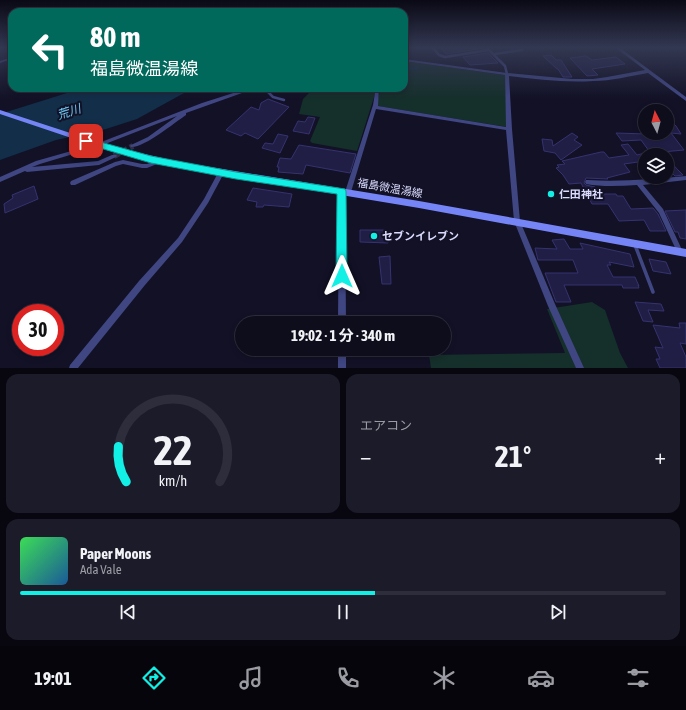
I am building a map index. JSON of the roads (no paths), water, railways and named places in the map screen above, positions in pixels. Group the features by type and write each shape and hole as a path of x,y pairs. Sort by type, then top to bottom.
{"main road":[{"name":"福島微温湯線","path":"0,112 98,145 160,161 221,173 517,221 683,253"}],"street":[{"path":"442,65 507,74 558,79 593,80 649,71"},
{"path":"641,65 686,100"},
{"path":"507,74 509,129 517,221 552,306 580,368"},
{"path":"0,180 38,162 98,145 186,111 242,92"},
{"path":"342,316 345,192 375,105 378,92"},
{"path":"375,105 376,107 509,129"},
{"path":"133,146 150,138 178,119 186,111"},
{"path":"17,172 39,168 98,163 114,156"},
{"path":"73,183 115,164 123,162 147,166 160,161"},
{"path":"73,368 142,283 180,240 206,201 221,173"},
{"path":"674,180 686,178"},
{"path":"588,182 638,184"},
{"path":"639,184 661,211 683,253"},
{"path":"342,356 342,368"}],"lane":[{"path":"504,65 507,74"},
{"path":"268,92 273,97 284,100"},
{"path":"634,244 653,292"}],"water":[{"name":"荒川","path":"70,92 186,92 137,119 106,129 56,140 0,160 0,114"}],"waterway":[{"path":"408,69 419,68"}],"tunnel":[{"path":"114,156 133,146"}],"place":[{"name":"仁田神社","path":"551,194"},
{"name":"セブンイレブン","path":"374,236"}]}
